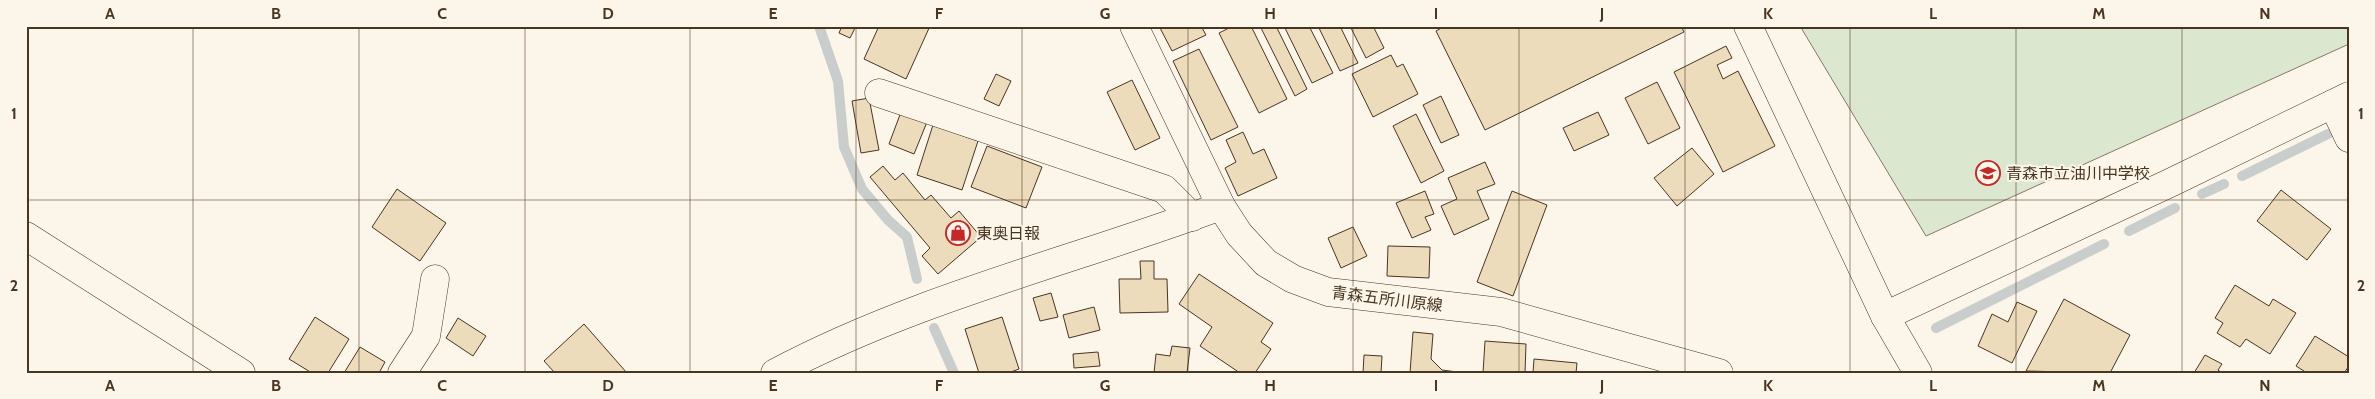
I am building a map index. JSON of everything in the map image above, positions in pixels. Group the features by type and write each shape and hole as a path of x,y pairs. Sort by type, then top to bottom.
{"street":[{"name":"青森五所川原線","path":"1134,26 1221,206 1239,234 1266,263 1293,279 1328,292 1501,312 1719,373"},
{"path":"1748,26 1886,316 1918,373"},
{"path":"879,93 1164,189 1192,217"},
{"path":"1886,316 2172,182 2341,100 2349,138"},
{"path":"775,373 826,346 921,307 1221,206"},
{"path":"26,236 241,373"},
{"path":"402,373 426,336 435,279"}],"green space":[{"name":"青森市立油川中学校","path":"1800,26 2349,26 2349,44 1926,236"}],"building":[{"path":"842,26 856,26 850,38 839,33"},
{"path":"879,26 930,26 906,79 864,59"},
{"path":"1159,26 1201,26 1206,35 1172,51"},
{"path":"1233,26 1251,26 1287,99 1259,113 1219,33"},
{"path":"1260,26 1276,26 1307,89 1295,96"},
{"path":"1284,26 1309,26 1333,73 1312,83"},
{"path":"1318,26 1340,26 1358,63 1340,71"},
{"path":"1350,26 1373,26 1384,48 1366,58"},
{"path":"1445,26 1681,26 1684,32 1485,130 1436,31"},
{"path":"1726,46 1732,58 1717,65 1723,79 1738,71 1775,146 1723,172 1674,72"},
{"path":"1199,49 1238,127 1211,140 1173,61"},
{"path":"1391,55 1397,67 1403,64 1418,94 1373,117 1352,74"},
{"path":"996,74 1011,81 999,106 984,99"},
{"path":"1132,80 1160,138 1135,150 1107,92"},
{"path":"1657,82 1680,128 1648,144 1625,98"},
{"path":"1441,96 1459,135 1441,143 1423,105"},
{"path":"869,98 879,150 861,153 852,101"},
{"path":"901,112 927,122 914,154 889,144"},
{"path":"1598,112 1609,135 1574,151 1563,128"},
{"path":"1416,114 1444,171 1421,183 1393,126"},
{"path":"933,125 978,141 962,190 917,175"},
{"path":"1243,132 1253,154 1264,149 1277,178 1238,196 1225,168 1236,162 1226,140"},
{"path":"987,146 1042,167 1026,208 971,187"},
{"path":"1692,148 1714,174 1677,206 1654,178"},
{"path":"1485,162 1495,184 1477,191 1489,219 1454,235 1441,206 1457,199 1448,178"},
{"path":"883,166 895,180 903,173 925,200 931,195 951,218 959,211 981,237 938,274 922,256 930,248 870,177"},
{"path":"397,189 446,223 420,261 372,227"},
{"path":"2281,190 2331,229 2307,260 2257,221"},
{"path":"1425,191 1434,214 1425,217 1431,230 1412,238 1396,203"},
{"path":"1512,191 1547,205 1513,296 1477,282"},
{"path":"1353,227 1367,256 1341,268 1328,238"},
{"path":"1388,246 1430,247 1429,278 1387,276"},
{"path":"1140,261 1154,261 1154,279 1167,279 1168,312 1120,313 1119,279 1141,279"},
{"path":"1199,274 1273,323 1261,342 1271,349 1255,373 1240,373 1200,346 1212,327 1179,304"},
{"path":"2235,285 2269,306 2273,299 2296,313 2270,354 2246,339 2240,347 2217,333 2223,323 2215,318"},
{"path":"1051,293 1058,317 1040,321 1033,298"},
{"path":"2064,299 2130,335 2110,373 2026,371"},
{"path":"2017,302 2037,311 2012,363 1978,346 1992,314 2008,322"},
{"path":"1094,307 1100,330 1069,338 1063,315"},
{"path":"315,317 349,339 328,373 312,373 289,359"},
{"path":"1002,317 1019,369 1008,373 979,373 965,329"},
{"path":"458,318 486,336 473,356 446,338"},
{"path":"584,324 627,373 555,373 544,361"},
{"path":"1413,332 1433,334 1431,359 1442,370 1465,373 1410,373"},
{"path":"2315,336 2349,357 2349,366 2344,373 2307,373 2296,366"},
{"path":"1485,341 1526,344 1525,373 1483,373"},
{"path":"1172,346 1190,348 1187,373 1154,373 1156,354 1170,356"},
{"path":"360,347 385,362 379,373 344,373"},
{"path":"1098,352 1100,366 1074,368 1073,354"},
{"path":"1364,355 1382,356 1381,373 1363,373"},
{"path":"2205,355 2222,364 2218,370 2222,373 2194,373"},
{"path":"1534,359 1577,363 1576,373 1533,373"}],"waterway":[{"path":"819,26 838,81 844,147 862,189 888,220 907,237 917,279"},
{"path":"2242,176 2328,134"},
{"path":"2202,194 2224,184"},
{"path":"2129,231 2175,208"},
{"path":"1936,328 2104,244"},
{"path":"934,328 954,373"}],"place":[{"name":"青森市立油川中学校","path":"1988,173"},
{"name":"東奥日報","path":"958,233"}]}
